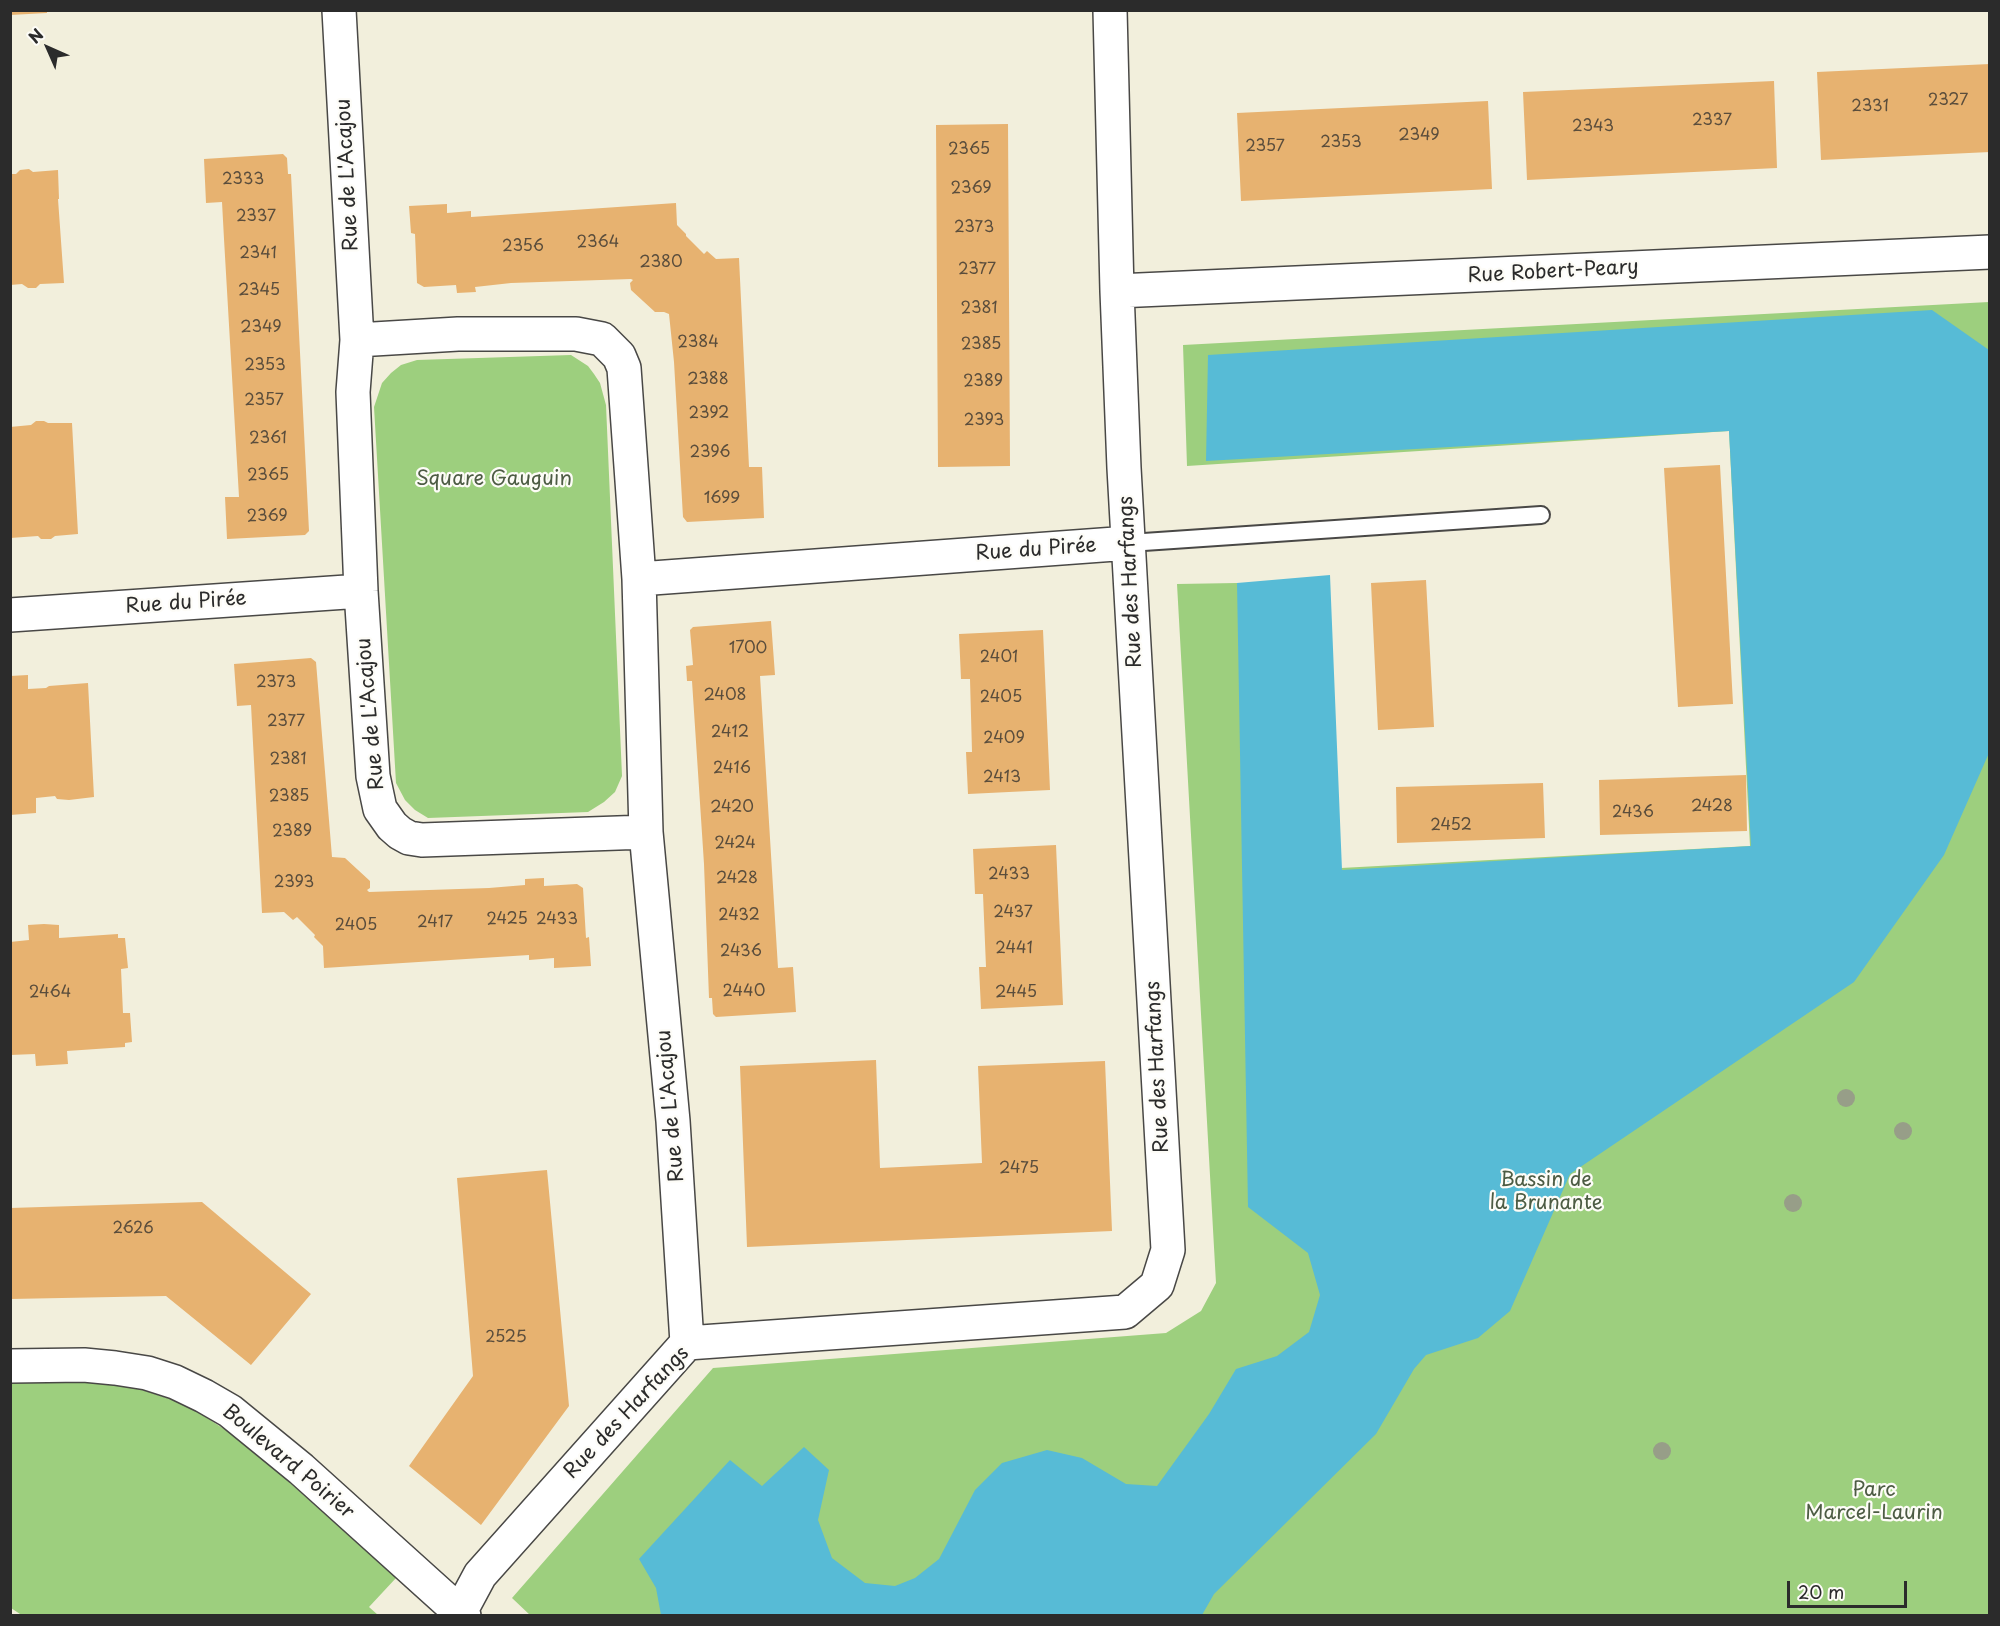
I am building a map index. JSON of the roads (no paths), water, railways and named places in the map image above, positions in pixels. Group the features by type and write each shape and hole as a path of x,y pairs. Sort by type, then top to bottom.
{"street":[{"name":"Rue de L'Acajou","path":"339,10 357,340 353,392 361,591 373,776 380,808 392,826 410,838 422,840 646,832"},
{"name":"Rue des Harfangs","path":"461,1614 486,1568 687,1343 1125,1312 1157,1285 1168,1250 1117,291 1110,10"},
{"name":"Rue Robert-Peary","path":"1117,291 1989,252"},
{"name":"Rue de L'Acajou","path":"357,340 458,334 562,333 602,339 619,356 624,368 639,579 646,832 673,1121 687,1343"},
{"name":"Rue du Pirée","path":"639,579 1129,543"},
{"name":"Rue du Pirée","path":"10,615 361,591"},
{"name":"Boulevard Poirier","path":"10,1366 84,1365 115,1368 147,1373 176,1382 204,1396 230,1412 293,1462 461,1614"}],"lane":[{"name":"Rue du Pirée","path":"1129,543 1542,515"}],"water":[{"name":"Bassin de la Brunante","path":"1932,310 1989,350 1989,753 1944,855 1854,982 1570,1174 1510,1311 1478,1338 1426,1355 1414,1369 1376,1434 1214,1594 1202,1615 661,1615 656,1588 639,1559 730,1460 762,1486 804,1447 829,1470 818,1520 832,1558 865,1583 895,1586 915,1578 939,1559 975,1490 1002,1463 1047,1450 1082,1458 1126,1484 1157,1486 1209,1414 1236,1369 1277,1356 1309,1332 1320,1295 1308,1253 1248,1207 1237,583 1330,575 1342,870 1751,846 1729,431 1206,461 1208,355"}],"park label":[{"name":"Square Gauguin","path":"494,479"},
{"name":"Parc Marcel-Laurin","path":"1874,1502"}]}
